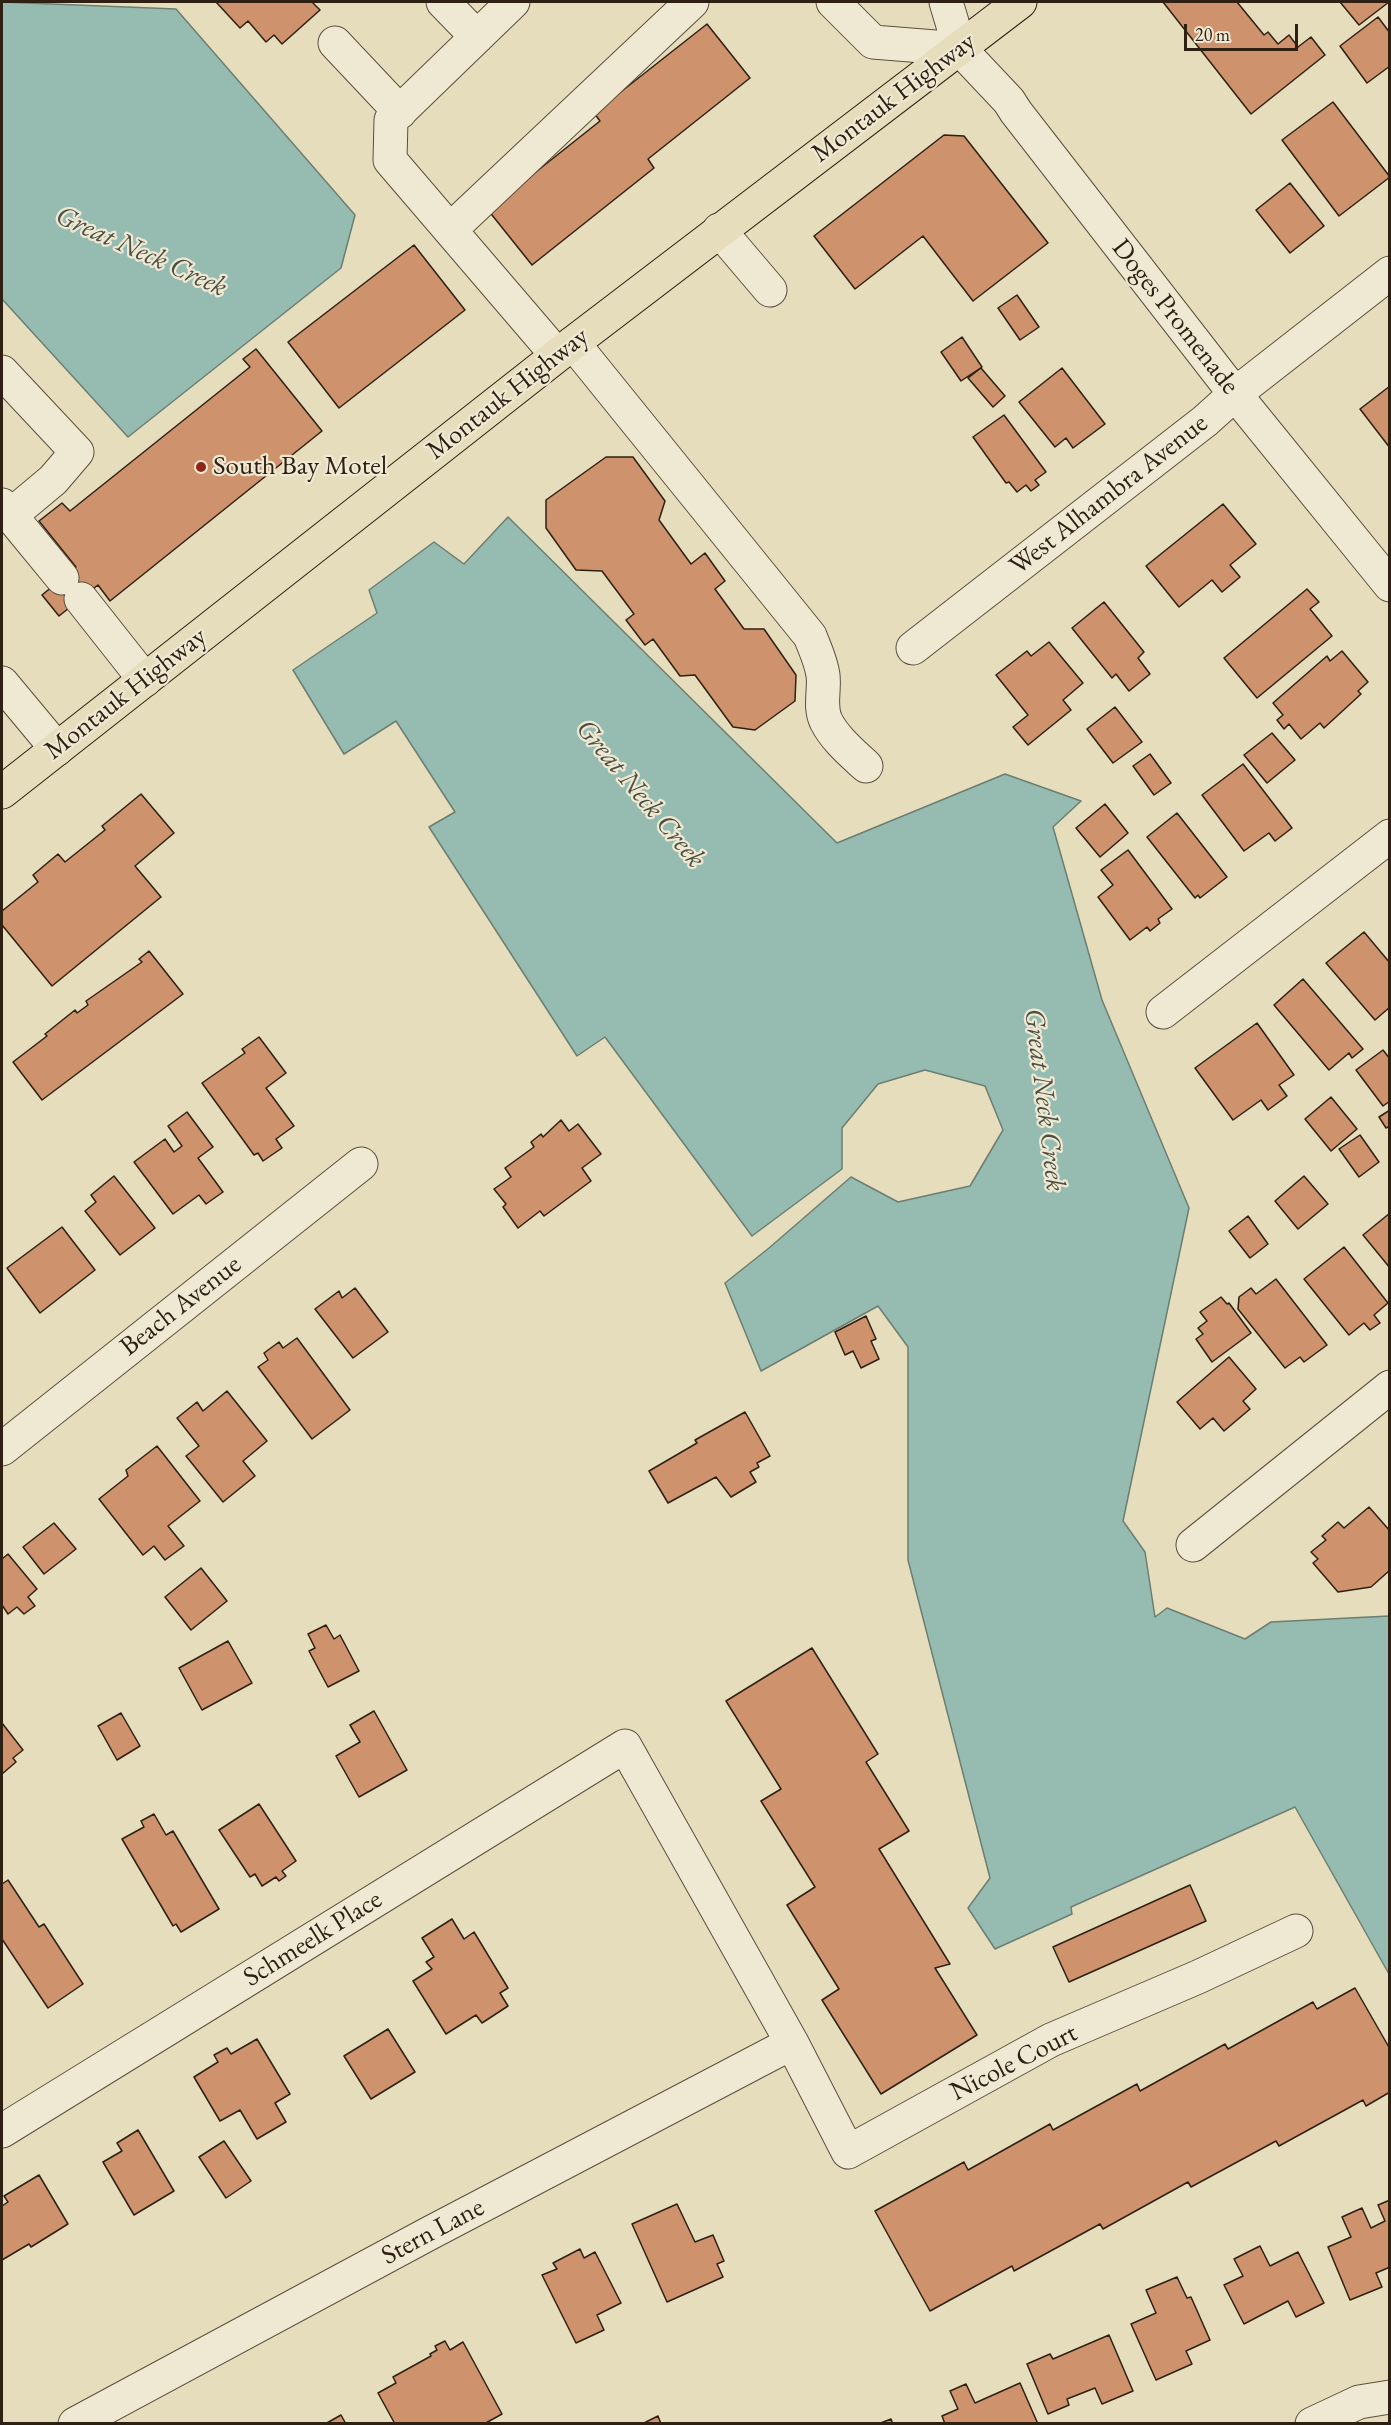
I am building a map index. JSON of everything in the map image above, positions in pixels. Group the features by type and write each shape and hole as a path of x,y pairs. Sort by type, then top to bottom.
{"main road":[{"name":"Montauk Highway","path":"2,792 565,349 1020,2"}],"street":[{"path":"443,2 477,37"},
{"path":"513,2 391,120 390,160 450,230 565,349 810,636 823,678 821,701 826,720 838,738 866,766"},
{"path":"450,230 692,2"},
{"path":"833,2 873,42 960,49 946,2"},
{"path":"334,43 400,112"},
{"name":"Doges Promenade","path":"960,49 1010,101 1023,122 1234,394 1389,585"},
{"path":"719,230 770,290"},
{"name":"West Alhambra Avenue","path":"913,648 1205,421 1234,394 1389,273"},
{"path":"2,372 77,452 53,480 6,510 145,680"},
{"path":"2,683 57,748"},
{"path":"1163,1012 1389,836"},
{"name":"Beach Avenue","path":"2,1449 361,1164"},
{"path":"1193,1545 1389,1387"},
{"name":"Schmeelk Place","path":"2,2131 625,1746 792,2043"},
{"name":"Nicole Court","path":"792,2043 848,2152 1051,2040 1198,1977 1296,1931"},
{"name":"Stern Lane","path":"75,2424 792,2043"},
{"path":"1312,2424 1359,2402 1389,2397"}],"water":[{"name":"Great Neck Creek","path":"2,2 176,9 355,215 341,268 128,437 2,299"},
{"name":"Great Neck Creek","path":"508,517 837,843 1005,774 1081,801 1053,827 1102,1000 1189,1208 1123,1521 1145,1552 1155,1617 1167,1608 1245,1639 1271,1622 1389,1616 1389,1974 1295,1807 1071,1907 1072,1914 995,1949 968,1908 990,1878 908,1560 908,1347 878,1306 761,1371 725,1283 851,1177 898,1202 970,1186 1003,1130 985,1086 925,1070 878,1084 842,1128 842,1169 752,1236 605,1037 577,1056 429,827 455,812 396,721 344,754 293,670 377,613 369,590 434,542 464,564"}],"building":[{"path":"216,2 312,2 320,10 282,44 274,35 266,42 248,21 240,28"},
{"path":"1163,2 1237,2 1264,35 1268,32 1278,44 1289,35 1298,47 1311,37 1325,55 1251,114"},
{"path":"1340,2 1389,2 1359,25"},
{"path":"1378,17 1390,33 1390,66 1367,83 1340,46"},
{"path":"707,24 750,78 648,159 654,168 532,265 488,210 600,121 594,113"},
{"path":"1333,102 1390,177 1339,216 1282,140"},
{"path":"944,135 964,136 1048,243 973,301 923,236 855,289 814,236"},
{"path":"1290,183 1324,226 1290,253 1256,210"},
{"path":"414,245 465,310 339,408 288,342"},
{"path":"1017,295 1039,327 1020,340 998,308"},
{"path":"962,337 982,367 961,381 941,352"},
{"name":"South Bay Motel","path":"256,349 322,431 110,601 98,585 59,616 42,595 76,567 39,521 62,503 70,511 250,367 243,359"},
{"path":"981,368 1005,396 993,407 968,378"},
{"path":"1062,368 1105,424 1073,448 1066,438 1055,447 1019,402"},
{"path":"1390,386 1390,448 1360,409"},
{"path":"1004,415 1046,472 1035,480 1039,485 1031,491 1026,485 1017,492 1009,482 1006,483 973,437"},
{"path":"606,457 633,457 665,501 659,520 691,564 705,553 725,581 715,589 744,629 764,629 796,675 795,701 755,730 733,727 695,675 680,676 653,639 645,645 626,620 634,614 602,571 576,570 546,528 546,500"},
{"path":"1223,504 1256,544 1230,565 1240,577 1222,592 1212,580 1179,607 1146,566"},
{"path":"1307,589 1319,602 1310,609 1332,636 1257,698 1224,658"},
{"path":"1104,602 1144,652 1138,658 1150,674 1129,691 1116,674 1112,678 1072,628"},
{"path":"1049,642 1083,683 1063,700 1071,710 1028,745 1013,727 1028,715 996,675 1027,651 1031,656"},
{"path":"1342,651 1368,682 1358,691 1361,694 1324,728 1320,723 1301,739 1289,724 1284,729 1277,720 1283,715 1273,703 1327,656 1330,661"},
{"path":"1115,707 1142,742 1113,763 1087,729"},
{"path":"1272,733 1295,760 1267,783 1244,755"},
{"path":"1150,754 1171,783 1154,795 1133,766"},
{"path":"1243,764 1292,828 1275,841 1269,833 1244,851 1202,795"},
{"path":"141,794 174,833 135,866 161,897 52,986 2,925 2,911 38,882 33,875 58,854 65,862 105,830 102,826"},
{"path":"1105,804 1128,833 1100,857 1076,828"},
{"path":"1177,813 1227,877 1200,898 1198,895 1195,898 1147,837"},
{"path":"1128,850 1172,909 1158,919 1160,923 1150,931 1147,927 1130,940 1098,897 1113,885 1101,870"},
{"path":"1364,932 1390,963 1390,1007 1375,1020 1326,963"},
{"path":"149,951 183,994 42,1100 13,1062 47,1036 45,1034 75,1010 77,1013 88,1005 86,1001 142,962 139,959"},
{"path":"1303,979 1363,1049 1352,1058 1349,1053 1329,1070 1274,1005"},
{"path":"1257,1023 1294,1075 1279,1085 1287,1096 1268,1110 1261,1100 1233,1120 1195,1068"},
{"path":"259,1037 286,1073 266,1088 294,1126 276,1139 282,1148 263,1161 258,1153 254,1155 202,1083 245,1053 242,1049"},
{"path":"1383,1050 1390,1059 1390,1101 1383,1106 1356,1070"},
{"path":"1331,1097 1357,1129 1331,1151 1305,1119"},
{"path":"1390,1110 1390,1126 1386,1128 1379,1117"},
{"path":"187,1112 213,1147 198,1158 223,1192 206,1204 199,1195 173,1214 134,1162 165,1139 174,1152 182,1146 168,1126"},
{"path":"561,1120 569,1131 578,1124 601,1154 582,1168 591,1181 544,1216 540,1211 518,1228 503,1207 506,1204 494,1189 511,1177 505,1168 534,1147 531,1142 541,1134 543,1137"},
{"path":"1360,1135 1379,1162 1359,1177 1339,1149"},
{"path":"114,1176 155,1228 120,1255 85,1211 96,1202 91,1195"},
{"path":"1304,1176 1328,1204 1298,1229 1275,1201"},
{"path":"1390,1213 1390,1268 1363,1235"},
{"path":"1248,1216 1268,1244 1250,1258 1229,1231"},
{"path":"62,1227 95,1270 40,1313 7,1268"},
{"path":"1344,1247 1388,1303 1374,1315 1380,1323 1370,1330 1364,1323 1349,1335 1304,1279"},
{"path":"1276,1279 1327,1345 1304,1362 1300,1357 1285,1368 1238,1309 1239,1297 1251,1288 1256,1294"},
{"path":"355,1288 388,1332 353,1358 315,1309 339,1291 342,1298"},
{"path":"1221,1297 1227,1304 1229,1303 1251,1333 1212,1362 1196,1339 1203,1334 1198,1328 1207,1321 1200,1312"},
{"path":"866,1316 876,1339 871,1341 879,1359 861,1368 853,1351 845,1355 835,1332"},
{"path":"297,1338 350,1410 312,1439 258,1367 268,1360 264,1353 279,1342 283,1348"},
{"path":"1229,1357 1256,1389 1243,1401 1250,1409 1224,1431 1213,1418 1200,1429 1177,1402"},
{"path":"227,1391 267,1441 243,1461 255,1476 223,1502 186,1456 199,1446 177,1418 197,1402 203,1411"},
{"path":"745,1412 770,1456 757,1463 759,1467 750,1472 756,1482 731,1497 716,1477 668,1503 649,1471 697,1443 695,1440"},
{"path":"157,1446 200,1501 168,1526 184,1546 165,1560 154,1546 143,1555 99,1499 128,1476 126,1470"},
{"path":"1369,1507 1390,1531 1390,1570 1371,1587 1338,1592 1313,1563 1318,1559 1311,1552 1326,1540 1322,1536 1338,1522 1344,1528"},
{"path":"54,1523 76,1549 44,1574 23,1547"},
{"path":"8,1554 37,1589 28,1597 35,1606 24,1614 17,1607 8,1614 2,1605 2,1559"},
{"path":"201,1568 227,1601 191,1630 165,1597"},
{"path":"326,1625 334,1639 340,1635 359,1671 328,1687 309,1651 315,1648 308,1634"},
{"path":"228,1641 252,1683 202,1710 179,1668"},
{"path":"812,1648 878,1754 866,1762 909,1831 879,1849 950,1964 935,1968 977,2035 881,2094 822,2000 839,1989 787,1905 815,1887 761,1801 781,1789 726,1701"},
{"path":"374,1711 407,1770 359,1797 336,1756 360,1742 350,1725"},
{"path":"121,1713 140,1746 117,1760 98,1726"},
{"path":"2,1723 23,1750 13,1758 16,1762 2,1774"},
{"path":"259,1804 296,1861 282,1871 286,1876 279,1881 276,1877 262,1886 255,1874 250,1877 219,1830"},
{"path":"154,1814 166,1835 173,1831 219,1909 181,1932 176,1924 173,1926 122,1839 144,1827 141,1821"},
{"path":"8,1880 39,1927 44,1924 83,1984 48,2008 2,1939 2,1884"},
{"path":"1190,1885 1206,1921 1069,1982 1053,1947"},
{"path":"452,1919 464,1939 474,1932 508,1988 500,1993 508,2006 482,2023 476,2015 446,2034 413,1981 432,1969 426,1962 434,1957 422,1938"},
{"path":"1355,1988 1390,2049 1390,2092 1366,2106 1363,2100 1279,2146 1276,2141 1191,2187 1188,2182 1103,2229 1100,2224 1014,2271 1012,2266 930,2311 875,2211 964,2162 968,2170 1050,2124 1053,2130 1137,2084 1140,2091 1225,2044 1228,2049 1313,2002 1317,2009"},
{"path":"388,2029 415,2072 371,2099 344,2056"},
{"path":"257,2039 290,2094 275,2103 286,2122 257,2139 240,2110 220,2121 194,2077 218,2062 214,2055 227,2048 231,2054"},
{"path":"138,2130 174,2191 134,2215 103,2162 122,2151 117,2143"},
{"path":"224,2141 251,2181 226,2198 199,2157"},
{"path":"39,2175 68,2224 31,2247 29,2244 2,2260 2,2206 8,2202 4,2196"},
{"path":"1390,2200 1390,2267 1376,2273 1382,2287 1350,2300 1328,2247 1351,2237 1342,2217 1362,2208 1371,2228 1385,2221 1378,2205"},
{"path":"677,2204 695,2242 713,2235 724,2261 717,2264 723,2277 667,2302 632,2224"},
{"path":"1260,2246 1270,2266 1298,2252 1324,2303 1296,2317 1288,2301 1244,2324 1224,2285 1243,2276 1234,2259"},
{"path":"580,2249 584,2258 595,2252 621,2303 597,2315 604,2330 576,2343 542,2275 557,2269 553,2263"},
{"path":"1177,2277 1187,2298 1191,2297 1210,2340 1186,2351 1192,2364 1156,2380 1131,2324 1156,2313 1146,2290"},
{"path":"1109,2335 1133,2391 1102,2404 1095,2388 1067,2399 1069,2405 1048,2414 1027,2364 1050,2354 1053,2359"},
{"path":"445,2341 450,2350 463,2342 502,2414 484,2424 395,2424 378,2393 396,2383 393,2377 431,2356 430,2354 437,2350 435,2346"},
{"path":"1020,2383 1038,2424 945,2424 942,2416 958,2409 950,2391 966,2384 975,2403"},
{"path":"341,2415 346,2424 325,2424"},
{"path":"658,2416 661,2424 642,2424"},
{"path":"891,2419 893,2424 878,2424"}],"place":[{"name":"South Bay Motel","path":"201,467"}]}
